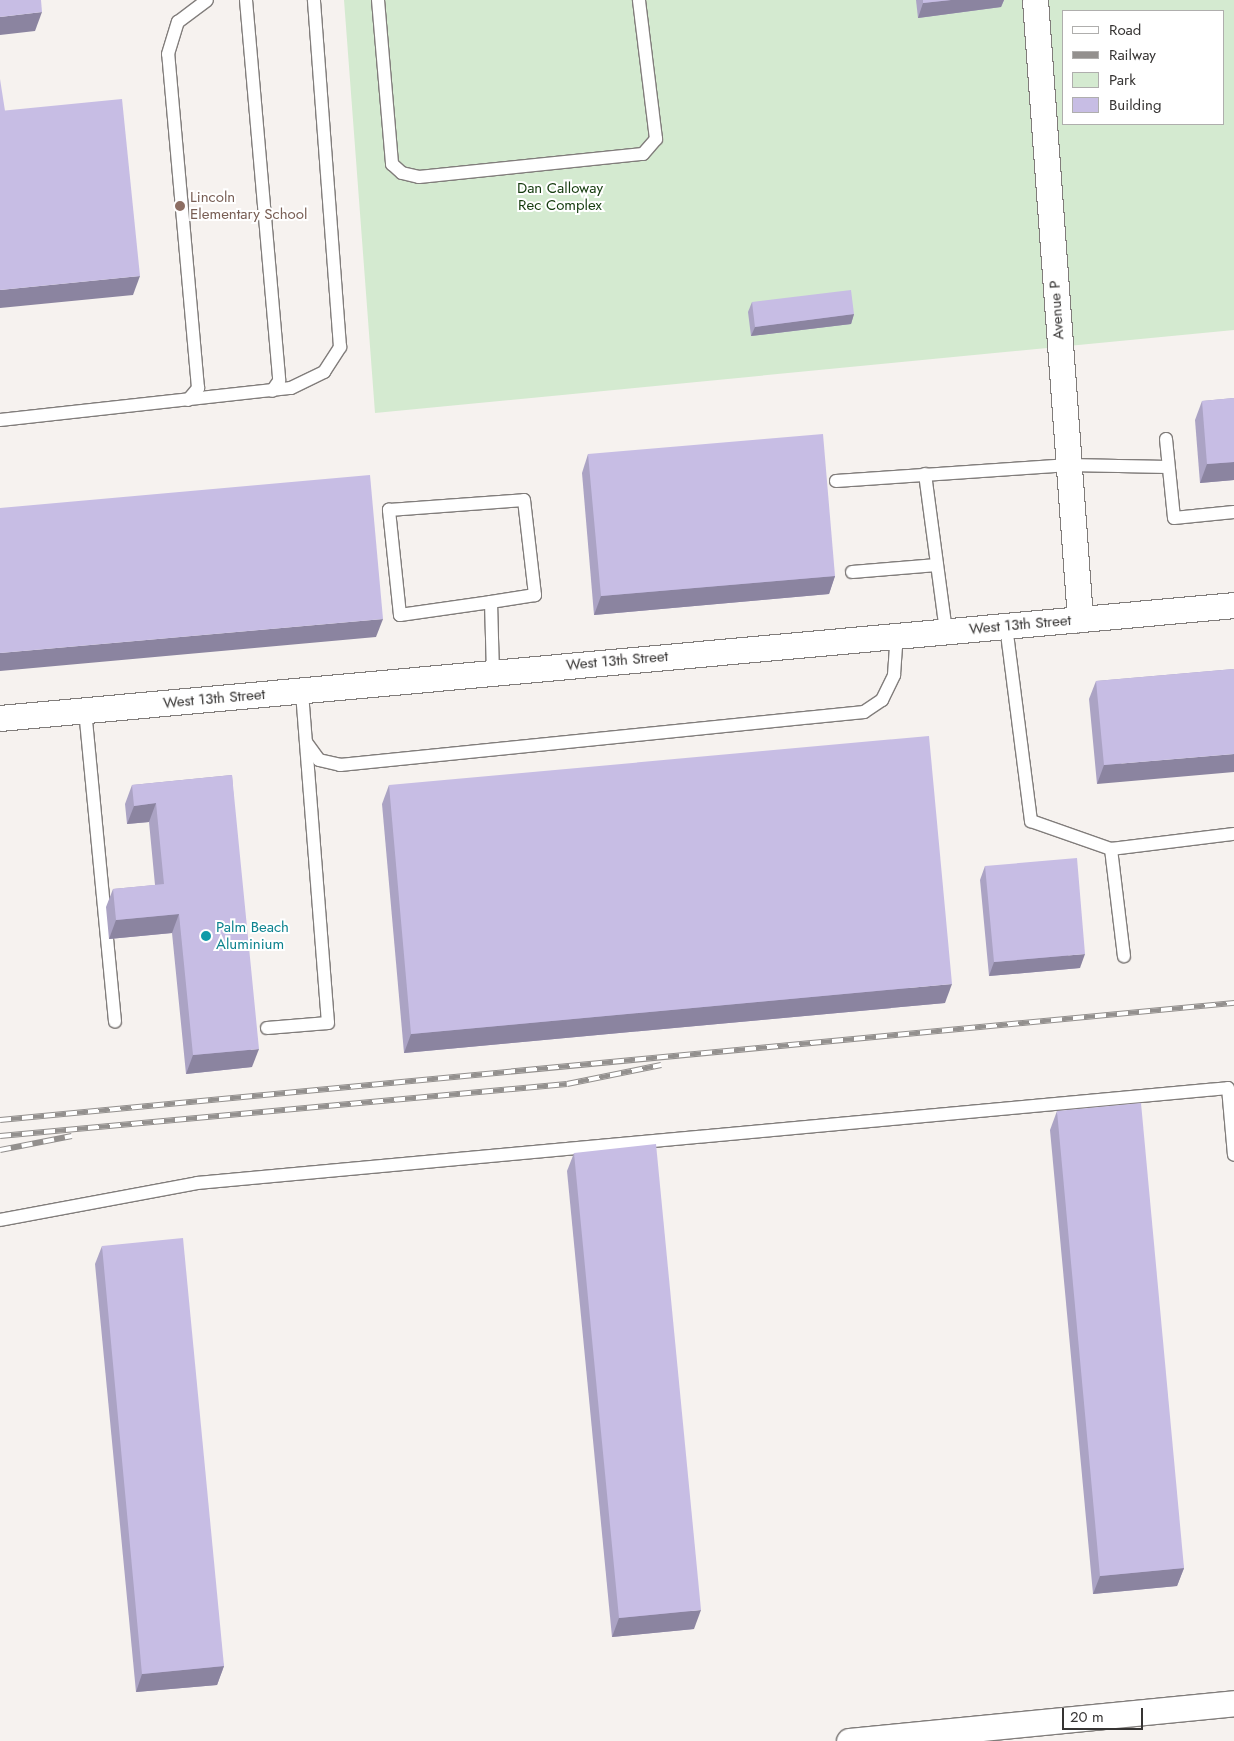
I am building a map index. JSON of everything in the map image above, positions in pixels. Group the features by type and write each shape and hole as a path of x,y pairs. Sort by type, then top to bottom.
{"street":[{"name":"Avenue P","path":"1035,0 1080,619"},
{"name":"West 13th Street","path":"0,718 1234,605"},
{"path":"849,1741 1047,1732 1234,1703"}],"lane":[{"path":"188,400 198,388 168,54 178,22 207,0"},
{"path":"246,0 279,381 272,391"},
{"path":"0,420 272,391 290,388 324,372 340,347 314,0"},
{"path":"378,0 392,164 402,173 419,177 643,154 656,139 640,0"},
{"path":"1166,439 1174,518 1234,512"},
{"path":"836,481 1069,465 1168,467"},
{"path":"924,474 946,632"},
{"path":"524,500 535,595 491,602 400,615 389,510 524,500"},
{"path":"852,572 937,565"},
{"path":"491,602 493,673"},
{"path":"1006,626 1031,821 1111,849 1234,834"},
{"path":"306,742 318,760 340,765 864,712 882,700 894,675 897,636"},
{"path":"267,1028 328,1023 302,691"},
{"path":"85,710 115,1022"},
{"path":"1111,849 1124,956"},
{"path":"0,1220 197,1183 1228,1088 1234,1155"}],"green space":[{"name":"Dan Calloway Rec Complex","path":"344,0 1234,0 1234,330 375,413"}],"building":[{"path":"0,0 41,0 42,12 0,17"},
{"path":"923,0 951,0 923,3"},
{"path":"0,79 5,111 0,111"},
{"path":"122,99 140,276 0,290 0,111"},
{"path":"851,290 854,314 755,327 752,302"},
{"path":"1234,398 1234,462 1207,464 1202,401"},
{"path":"823,434 835,576 601,596 588,454"},
{"path":"370,475 383,619 0,653 0,508"},
{"path":"1234,669 1234,754 1104,765 1096,681"},
{"path":"929,736 952,984 411,1034 389,785"},
{"name":"Palm Beach Aluminium","path":"232,775 259,1049 193,1055 179,914 116,920 113,889 164,884 156,803 134,806 132,785"},
{"path":"1077,858 1085,954 994,962 985,866"},
{"path":"1141,1103 1184,1568 1100,1576 1057,1111"},
{"path":"656,1144 701,1610 619,1618 574,1153"},
{"path":"183,1238 224,1666 142,1674 102,1246"}],"railway":[{"path":"0,1120 1234,1003"},
{"path":"0,1136 567,1084 661,1065"},
{"path":"0,1150 72,1136"}],"place":[{"name":"Lincoln Elementary School","path":"180,206"},
{"name":"Palm Beach Aluminium","path":"206,936"}]}
